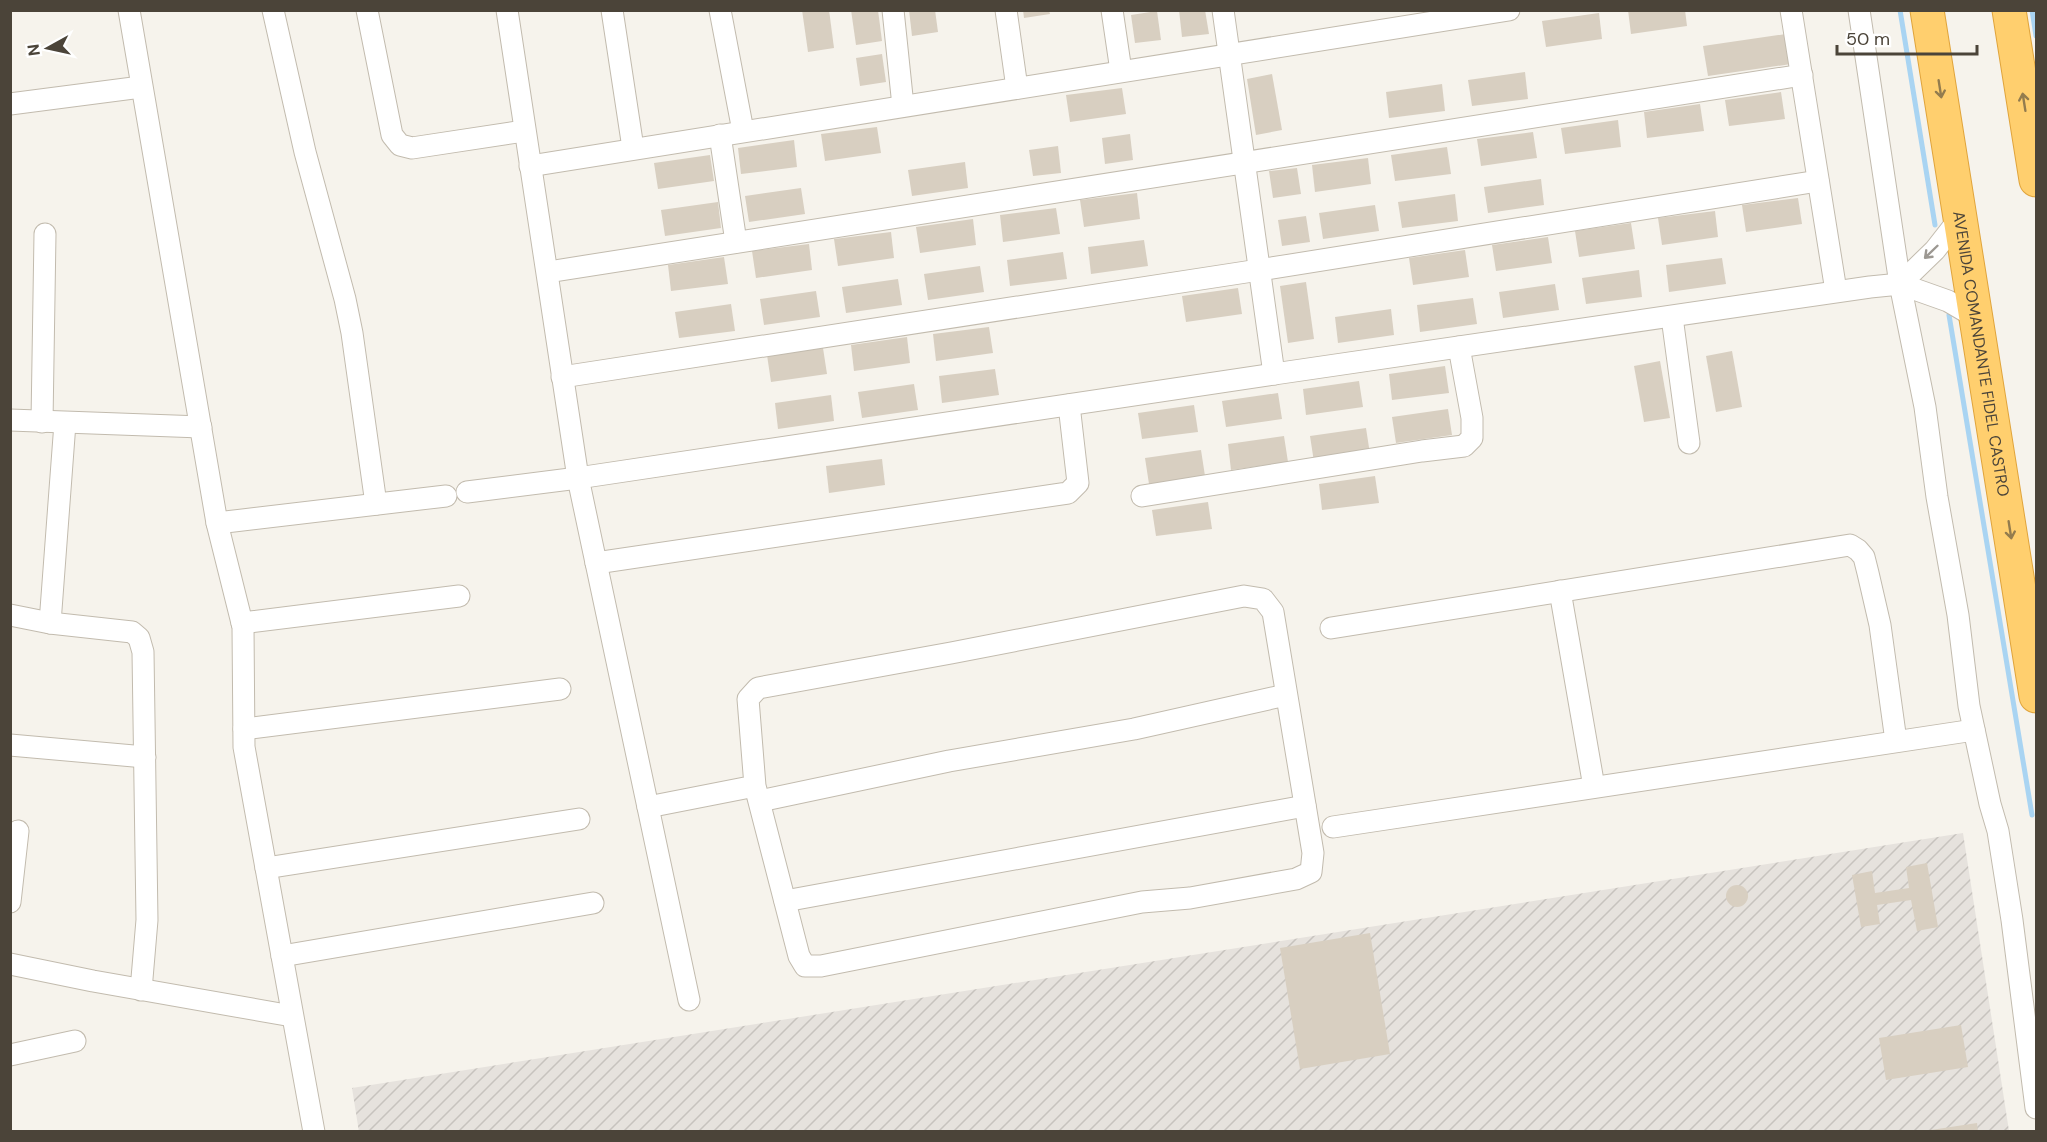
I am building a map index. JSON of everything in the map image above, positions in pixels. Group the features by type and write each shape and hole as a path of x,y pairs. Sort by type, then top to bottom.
{"highway":[{"name":"AVENIDA COMANDANTE FIDEL CASTRO","path":"1927,10 2037,696"},
{"path":"2009,10 2037,180"}],"street":[{"path":"129,10 217,523 242,623 244,747 314,1131"},
{"path":"273,10 305,152 345,299 352,333 376,504"},
{"path":"367,10 392,135 400,145 412,148 525,131"},
{"path":"507,10 578,478 689,1000"},
{"path":"612,10 633,148"},
{"path":"720,10 743,131"},
{"path":"893,10 903,106"},
{"path":"1006,10 1017,88"},
{"path":"1112,10 1120,71"},
{"path":"1223,10 1274,374"},
{"path":"530,166 1509,10"},
{"path":"1791,10 1836,291"},
{"path":"1859,10 1900,284 1925,407 1937,497 1958,615 1969,706 1998,831 2037,1108"},
{"path":"548,272 1802,75"},
{"path":"10,105 141,87"},
{"path":"720,135 736,242"},
{"path":"562,377 1818,181"},
{"path":"1900,284 1935,250 1960,218"},
{"path":"42,422 45,234"},
{"path":"467,492 578,478 1836,291 1900,284 1948,301 1977,318"},
{"path":"1672,317 1689,443"},
{"path":"1142,496 1464,446 1472,438 1472,418 1459,347"},
{"path":"596,563 1068,493 1078,483 1069,405"},
{"path":"10,420 201,427"},
{"path":"50,623 65,423"},
{"path":"217,523 446,496"},
{"path":"1331,628 1850,545 1864,557 1868,573 1880,625 1896,741"},
{"path":"1560,591 1594,787"},
{"path":"242,623 459,596"},
{"path":"1244,596 1263,599 1273,612 1286,695 1313,853 1311,872 1286,881 1190,898 1142,902 821,966 805,966 799,956 757,793 748,699 758,688 986,647 1244,596"},
{"path":"10,615 50,623 132,632 139,638 143,652 146,757 147,920 141,990"},
{"path":"244,729 560,689"},
{"path":"648,807 757,793 1134,729 1286,695"},
{"path":"1333,827 1974,730"},
{"path":"10,745 146,757"},
{"path":"785,901 1305,806"},
{"path":"266,868 579,819"},
{"path":"10,902 18,831"},
{"path":"282,956 593,903"},
{"path":"10,964 141,990 292,1016"},
{"path":"10,1055 75,1041"}],"shaded area":[{"path":"1963,833 2009,1131 359,1132 352,1088"}],"building":[{"path":"802,10 829,10 834,48 808,52"},
{"path":"851,10 878,10 882,41 856,45"},
{"path":"909,10 935,10 938,32 912,36"},
{"path":"1023,10 1049,10 1050,14 1024,18"},
{"path":"1179,10 1205,10 1209,34 1182,37"},
{"path":"1628,10 1685,10 1687,26 1631,34"},
{"path":"1157,11 1161,40 1135,43 1131,15"},
{"path":"1599,13 1602,39 1546,47 1542,21"},
{"path":"1786,34 1791,64 1708,76 1703,46"},
{"path":"882,54 886,82 860,86 856,58"},
{"path":"1525,72 1528,99 1472,106 1468,80"},
{"path":"1272,74 1282,130 1256,135 1247,79"},
{"path":"1442,84 1445,111 1389,118 1386,92"},
{"path":"1122,88 1126,114 1070,122 1066,95"},
{"path":"1781,92 1785,119 1729,126 1725,100"},
{"path":"1700,104 1704,131 1647,138 1644,112"},
{"path":"1618,120 1621,147 1565,154 1561,128"},
{"path":"877,127 881,153 825,161 821,134"},
{"path":"1533,132 1537,158 1481,166 1477,139"},
{"path":"1130,134 1133,160 1105,164 1102,138"},
{"path":"794,140 797,167 741,174 738,148"},
{"path":"1058,146 1061,173 1033,176 1029,150"},
{"path":"1447,147 1451,174 1395,181 1391,155"},
{"path":"710,155 714,181 658,189 654,163"},
{"path":"1368,158 1371,184 1315,192 1312,165"},
{"path":"965,162 968,188 912,196 908,170"},
{"path":"1297,168 1301,194 1273,198 1269,171"},
{"path":"1541,179 1544,205 1488,213 1484,187"},
{"path":"801,188 805,214 749,222 745,196"},
{"path":"1137,193 1140,219 1084,227 1080,200"},
{"path":"1455,194 1458,221 1402,228 1398,202"},
{"path":"1798,198 1802,224 1746,232 1742,205"},
{"path":"718,202 721,228 665,236 661,210"},
{"path":"1375,205 1379,231 1323,239 1319,213"},
{"path":"1056,208 1060,234 1003,242 1000,215"},
{"path":"1715,211 1718,237 1662,245 1658,218"},
{"path":"1306,216 1310,242 1282,246 1278,220"},
{"path":"973,219 976,245 920,253 916,227"},
{"path":"1631,223 1635,249 1579,257 1575,231"},
{"path":"891,232 894,258 838,266 834,239"},
{"path":"1548,237 1552,263 1496,271 1492,245"},
{"path":"1144,240 1148,266 1091,274 1088,247"},
{"path":"809,244 812,270 756,278 752,251"},
{"path":"1465,250 1469,277 1413,285 1409,258"},
{"path":"1063,252 1067,279 1010,286 1007,260"},
{"path":"724,257 728,284 671,291 668,265"},
{"path":"1722,258 1726,284 1669,292 1666,265"},
{"path":"980,266 984,292 928,300 924,274"},
{"path":"1639,270 1642,297 1586,304 1582,278"},
{"path":"898,279 902,305 846,313 842,287"},
{"path":"1306,282 1314,339 1288,343 1280,286"},
{"path":"1555,284 1559,310 1503,318 1499,292"},
{"path":"1238,288 1242,314 1186,322 1182,296"},
{"path":"816,291 820,317 764,325 760,299"},
{"path":"1473,298 1477,324 1420,332 1417,305"},
{"path":"731,304 735,331 679,338 675,312"},
{"path":"1391,309 1394,335 1338,343 1335,317"},
{"path":"989,327 993,353 936,361 933,334"},
{"path":"907,337 910,363 854,371 851,345"},
{"path":"823,348 827,374 771,382 767,355"},
{"path":"1732,351 1742,407 1716,412 1706,356"},
{"path":"1660,361 1670,418 1644,422 1634,366"},
{"path":"1445,366 1449,393 1392,400 1389,374"},
{"path":"995,369 999,395 942,403 939,376"},
{"path":"1359,381 1363,407 1306,415 1303,389"},
{"path":"914,384 918,410 862,418 858,392"},
{"path":"1278,393 1282,419 1226,427 1222,401"},
{"path":"831,395 834,421 778,429 775,403"},
{"path":"1194,405 1198,432 1142,439 1138,413"},
{"path":"1448,409 1452,435 1396,443 1392,417"},
{"path":"1366,428 1370,454 1314,462 1310,436"},
{"path":"1284,436 1288,462 1231,470 1228,444"},
{"path":"1201,450 1205,476 1149,484 1145,458"},
{"path":"882,459 885,485 829,493 826,466"},
{"path":"1375,476 1379,503 1322,510 1319,484"},
{"path":"1208,502 1212,529 1156,536 1152,510"},
{"path":"1927,863 1938,927 1917,931 1911,900 1877,905 1880,924 1861,927 1852,875 1872,871 1875,893 1909,888 1906,867"},
{"path":"1737,885 1745,888 1748,896 1745,904 1737,907 1729,904 1726,896 1729,888"},
{"path":"1370,933 1390,1054 1300,1069 1280,948"},
{"path":"1961,1025 1968,1067 1886,1080 1879,1038"},
{"path":"1977,1123 1978,1132 1931,1132 1931,1130"}],"waterway":[{"path":"1900,10 1935,225"},
{"path":"2032,10 2036,36"},
{"path":"1949,315 2032,815"}]}
